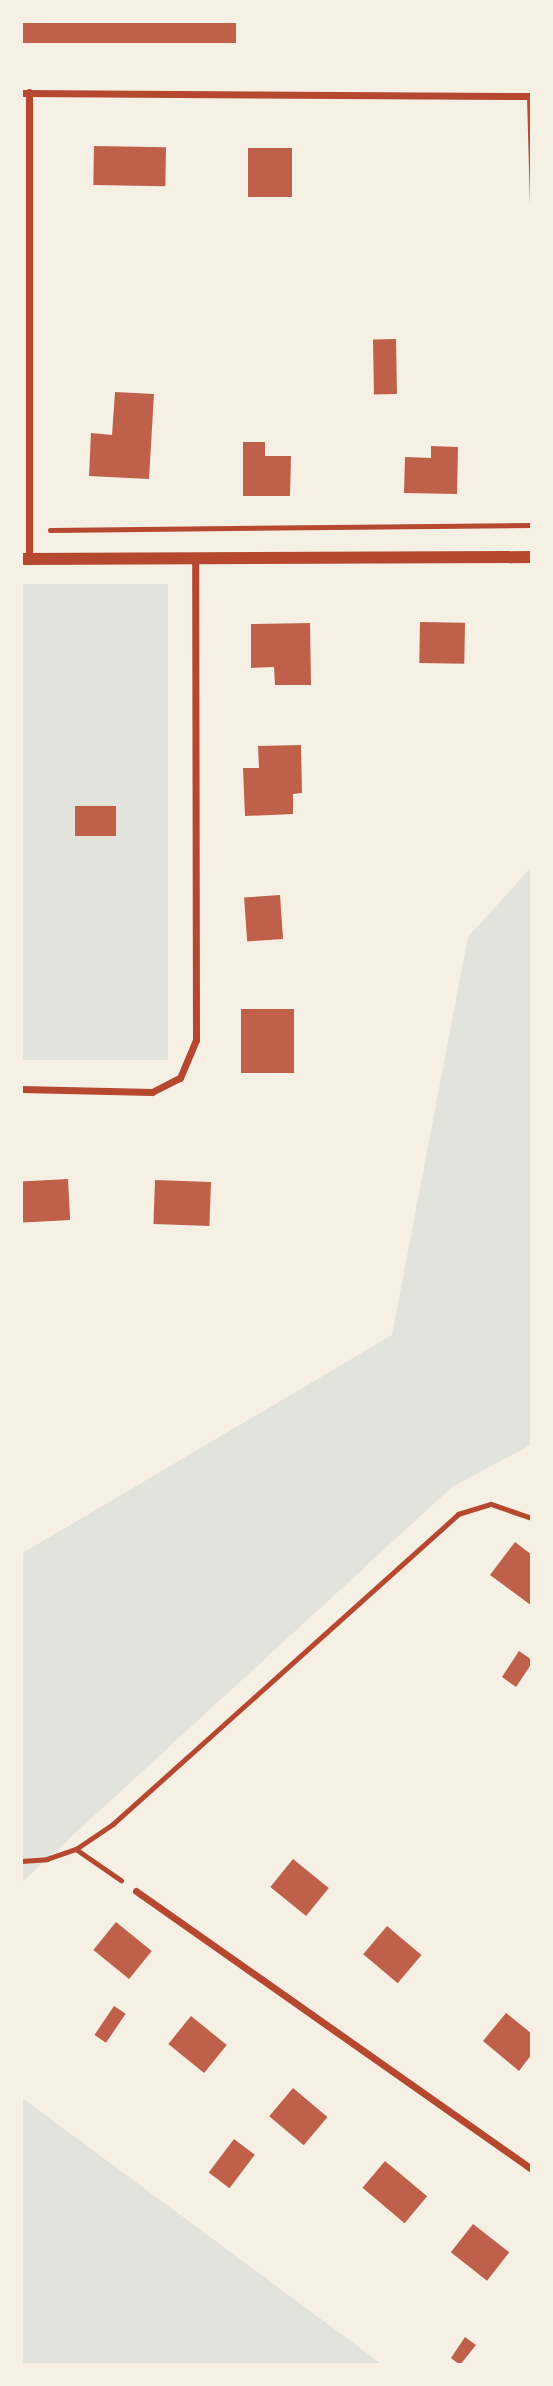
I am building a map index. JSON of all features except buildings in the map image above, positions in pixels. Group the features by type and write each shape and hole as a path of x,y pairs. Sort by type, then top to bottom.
{"street":[{"path":"531,96 25,92 29,530 25,559 195,561 532,557"},
{"path":"21,1089 152,1092 180,1078 196,1040 195,561"},
{"path":"136,1891 532,2169"}],"lane":[{"path":"531,96 532,204"}],"path":[{"path":"29,530 532,525"},
{"path":"21,1861 47,1859 76,1849 113,1824 162,1783 457,1514 491,1504 532,1518"},
{"path":"76,1849 136,1891"}],"shaded area":[{"path":"21,584 168,584 168,1060 21,1060"},
{"path":"532,866 532,1444 452,1487 21,1883 21,1554 392,1335 468,937"},
{"path":"21,2097 383,2365 21,2365"}]}
